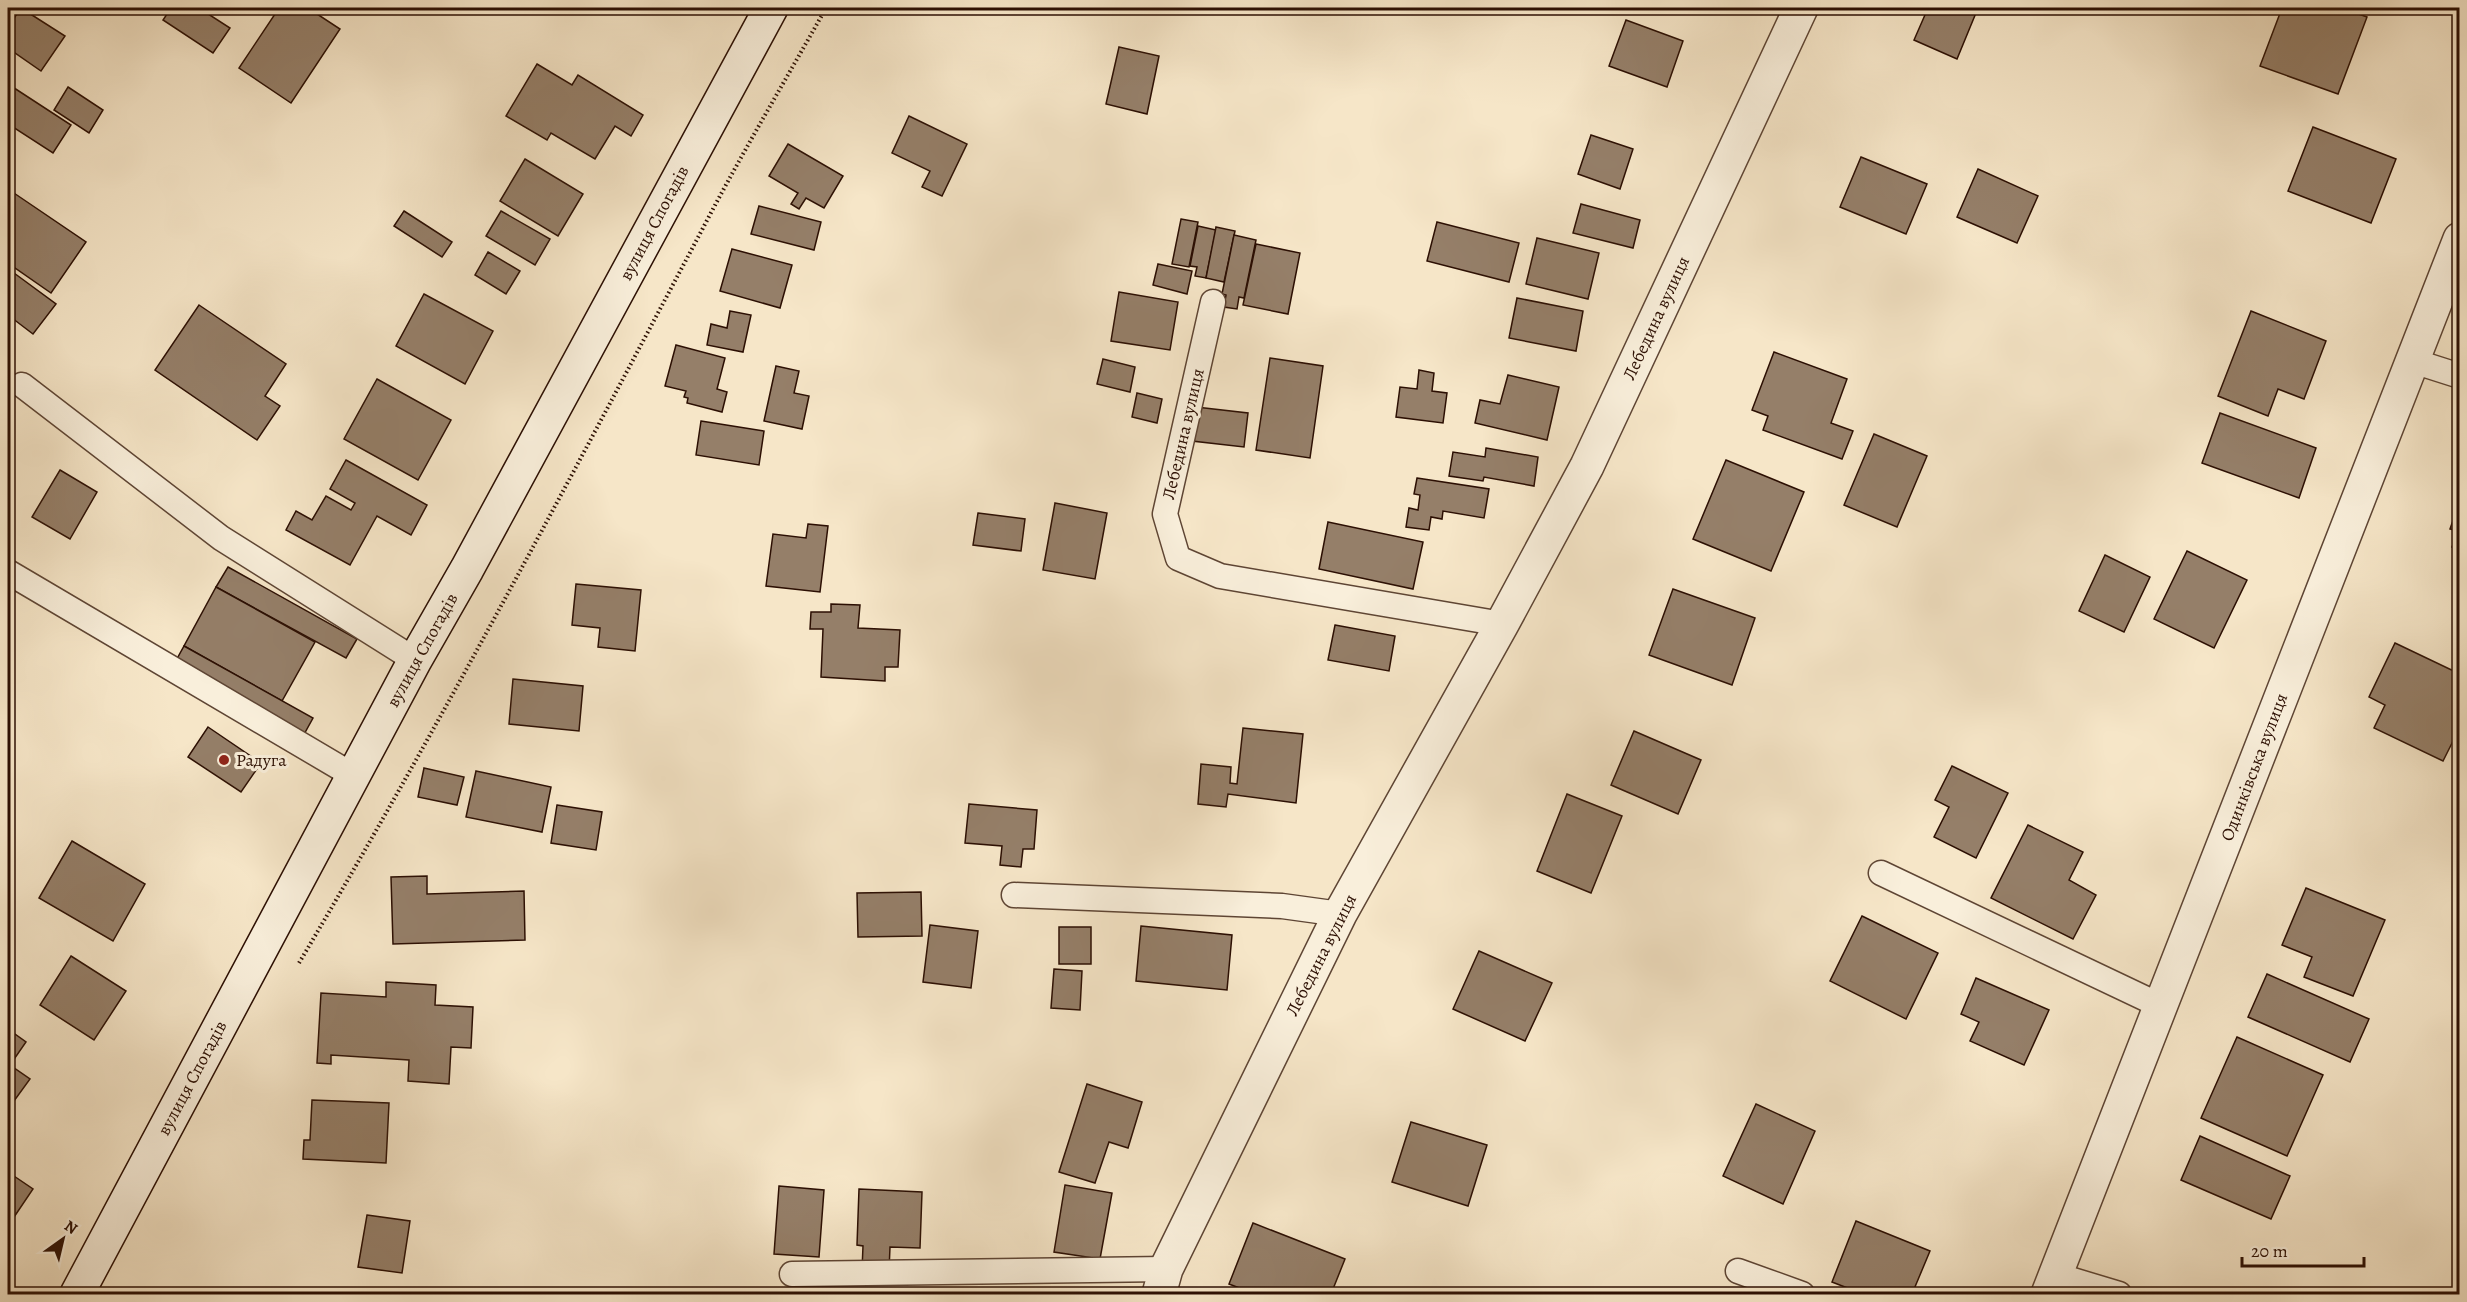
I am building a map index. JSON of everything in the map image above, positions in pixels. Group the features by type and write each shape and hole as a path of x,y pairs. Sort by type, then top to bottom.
{"street":[{"name":"вулиця Спогадів","path":"77,1294 416,660 771,8"},
{"name":"Лебедина вулиця","path":"1163,1282 1340,915 1587,466 1801,8"},
{"name":"Одинківська вулиця","path":"2052,1285 2460,239"}],"lane":[{"name":"Лебедина вулиця","path":"1213,302 1165,514 1178,558 1220,576 1502,624"},
{"path":"2413,361 2460,376"},
{"path":"22,385 221,538 416,660"},
{"path":"8,572 354,776"},
{"path":"1881,873 2161,1006"},
{"path":"1014,896 1282,906 1340,915"},
{"path":"1738,1270 1802,1294"},
{"path":"792,1274 1163,1282"},
{"path":"2052,1285 2119,1294"}],"path":[{"path":"294,973 375,835 499,612 704,226 826,8"}],"building":[{"path":"21,8 65,36 41,71 8,48 8,27"},
{"path":"171,8 199,8 230,28 213,53 163,20"},
{"path":"279,8 308,8 340,29 291,103 239,68"},
{"path":"1928,8 1978,8 1957,59 1914,40"},
{"path":"2282,8 2342,8 2367,17 2338,94 2260,66"},
{"path":"1626,20 1683,41 1667,87 1609,66"},
{"path":"1119,47 1159,56 1147,114 1106,104"},
{"path":"537,64 572,85 578,75 643,115 631,136 615,126 595,159 551,133 547,140 506,116"},
{"path":"8,84 71,125 53,153 10,125 8,129"},
{"path":"68,87 103,110 89,133 54,110"},
{"path":"909,116 967,144 942,196 922,187 930,171 892,153"},
{"path":"2313,127 2396,159 2371,223 2288,191"},
{"path":"1591,135 1633,149 1620,189 1578,174"},
{"path":"788,144 843,176 824,208 806,198 799,209 791,204 798,193 769,176"},
{"path":"1861,157 1927,184 1906,234 1840,207"},
{"path":"525,159 583,194 558,236 500,201"},
{"path":"1978,169 2038,196 2017,243 1957,217"},
{"path":"8,189 86,242 51,293 8,263"},
{"path":"1581,204 1640,220 1633,248 1573,233"},
{"path":"759,206 821,222 814,250 751,234"},
{"path":"404,211 452,242 442,257 394,226"},
{"path":"501,211 550,239 535,265 486,236"},
{"path":"1181,219 1198,222 1189,267 1172,264"},
{"path":"1437,222 1519,243 1509,282 1427,261"},
{"path":"1198,226 1216,230 1206,278 1195,276 1197,267 1190,266"},
{"path":"1216,227 1235,231 1224,282 1206,278"},
{"path":"1234,235 1256,240 1244,298 1239,297 1237,309 1224,307 1226,295 1222,294"},
{"path":"1537,238 1599,253 1588,299 1526,284"},
{"path":"1256,244 1300,253 1288,314 1243,305"},
{"path":"732,249 792,265 780,308 720,291"},
{"path":"488,252 520,271 506,294 475,275"},
{"path":"1158,264 1192,271 1187,294 1153,285"},
{"path":"14,273 56,304 33,334 8,315 8,282"},
{"path":"1119,292 1178,302 1170,350 1111,341"},
{"path":"424,294 493,331 465,384 396,346"},
{"path":"1517,298 1583,311 1576,351 1509,338"},
{"path":"199,305 286,364 265,396 280,406 257,440 155,370"},
{"path":"730,311 751,315 743,352 707,345 711,324 727,328"},
{"path":"2251,311 2326,341 2304,399 2278,389 2268,416 2218,396"},
{"path":"676,345 725,358 717,389 727,392 722,412 687,403 688,398 684,397 686,391 665,386"},
{"path":"1774,352 1847,379 1831,423 1853,431 1842,459 1763,430 1768,416 1752,410"},
{"path":"1270,358 1323,366 1310,458 1256,450"},
{"path":"1103,359 1135,367 1130,392 1097,384"},
{"path":"776,366 799,371 794,393 809,396 802,429 764,421"},
{"path":"1419,370 1434,373 1432,391 1447,393 1443,423 1396,417 1400,387 1417,389"},
{"path":"1508,375 1559,387 1547,440 1475,423 1480,400 1500,404"},
{"path":"377,379 451,420 418,480 344,439"},
{"path":"1137,393 1162,399 1157,423 1132,417"},
{"path":"1196,407 1248,413 1244,447 1192,441"},
{"path":"2220,413 2316,448 2299,498 2202,463"},
{"path":"701,421 764,431 759,465 696,455"},
{"path":"1874,434 1927,456 1897,527 1844,505"},
{"path":"1486,448 1538,457 1534,486 1484,477 1483,481 1449,476 1453,452 1485,457"},
{"path":"346,460 427,505 411,535 377,516 350,565 286,530 296,511 312,520 326,496 351,510 355,503 330,489"},
{"path":"1726,460 1804,492 1771,571 1693,539"},
{"path":"60,470 97,492 70,539 32,517"},
{"path":"1417,478 1489,489 1484,518 1443,511 1442,519 1431,517 1429,530 1406,527 1409,508 1418,510 1420,495 1414,494"},
{"path":"2460,501 2460,550 2452,547 2458,531 2450,529"},
{"path":"1055,503 1107,513 1095,579 1043,570"},
{"path":"978,513 1025,519 1021,551 973,545"},
{"path":"1328,522 1423,542 1413,589 1319,569"},
{"path":"808,524 828,526 820,592 766,586 773,534 806,538"},
{"path":"2187,551 2247,580 2214,648 2154,619"},
{"path":"2105,555 2150,577 2124,632 2079,611"},
{"path":"228,567 357,639 346,658 216,587"},
{"path":"576,584 641,590 635,651 598,647 600,628 572,625"},
{"path":"216,587 315,642 282,701 184,646"},
{"path":"1673,589 1755,618 1732,685 1649,655"},
{"path":"831,604 860,605 858,628 900,630 898,667 885,667 885,681 821,677 823,629 810,629 811,612 831,612"},
{"path":"1335,625 1395,636 1389,671 1328,660"},
{"path":"2395,643 2460,674 2460,693 2457,698 2460,699 2460,727 2443,761 2374,728 2385,705 2369,697"},
{"path":"184,646 313,718 302,738 173,666"},
{"path":"513,679 583,686 579,731 509,724"},
{"name":"Радуга","path":"208,727 261,763 241,792 188,757"},
{"path":"1243,728 1303,734 1296,803 1228,794 1226,807 1198,804 1201,764 1231,767 1230,783 1237,784"},
{"path":"1634,731 1701,760 1678,814 1611,785"},
{"path":"1952,766 2008,793 1976,858 1934,837 1949,807 1935,800"},
{"path":"424,768 464,777 457,805 418,797"},
{"path":"476,771 551,787 542,832 466,817"},
{"path":"1567,794 1622,816 1591,893 1537,871"},
{"path":"969,804 1037,810 1034,849 1023,849 1021,867 1000,865 1002,846 965,843"},
{"path":"557,805 602,812 596,850 551,843"},
{"path":"2028,825 2083,852 2069,880 2096,895 2073,939 1991,898"},
{"path":"72,841 145,884 113,941 39,898"},
{"path":"427,876 427,894 524,891 525,940 393,944 391,877"},
{"path":"2306,888 2385,920 2353,996 2304,977 2312,957 2282,945"},
{"path":"921,892 922,936 858,937 857,893"},
{"path":"1862,916 1938,953 1906,1019 1830,981"},
{"path":"930,925 978,931 971,988 923,982"},
{"path":"1141,926 1232,935 1227,990 1136,981"},
{"path":"1059,927 1091,927 1091,964 1059,964"},
{"path":"1479,951 1552,983 1525,1041 1453,1009"},
{"path":"71,956 126,991 94,1040 40,1005"},
{"path":"1054,969 1082,971 1080,1010 1051,1008"},
{"path":"2267,974 2369,1019 2350,1062 2248,1017"},
{"path":"1976,978 2049,1010 2024,1065 1970,1041 1979,1022 1961,1014"},
{"path":"386,982 436,985 435,1005 473,1007 471,1048 451,1047 449,1084 408,1081 409,1060 331,1055 331,1064 317,1063 321,993 386,997"},
{"path":"8,1029 26,1042 10,1065 30,1079 14,1101 8,1097"},
{"path":"2237,1037 2323,1075 2287,1156 2201,1118"},
{"path":"1087,1084 1142,1102 1128,1148 1109,1142 1095,1183 1059,1172"},
{"path":"312,1100 389,1103 386,1163 303,1159 304,1140 310,1140"},
{"path":"1756,1104 1815,1131 1783,1204 1723,1176"},
{"path":"1411,1122 1487,1145 1468,1206 1392,1182"},
{"path":"2200,1136 2290,1176 2271,1219 2181,1180"},
{"path":"8,1172 33,1189 8,1226"},
{"path":"1065,1185 1112,1193 1100,1259 1054,1252"},
{"path":"779,1186 824,1190 819,1257 774,1254"},
{"path":"859,1189 922,1192 920,1248 890,1247 889,1271 862,1270 863,1246 857,1245"},
{"path":"367,1215 410,1221 402,1273 358,1267"},
{"path":"1856,1221 1930,1251 1912,1294 1863,1294 1832,1282"},
{"path":"1253,1223 1345,1259 1331,1294 1255,1294 1229,1284"},
{"path":"975,1290 1041,1290 1041,1294 975,1294"}],"place":[{"name":"Радуга","path":"224,760"}]}
